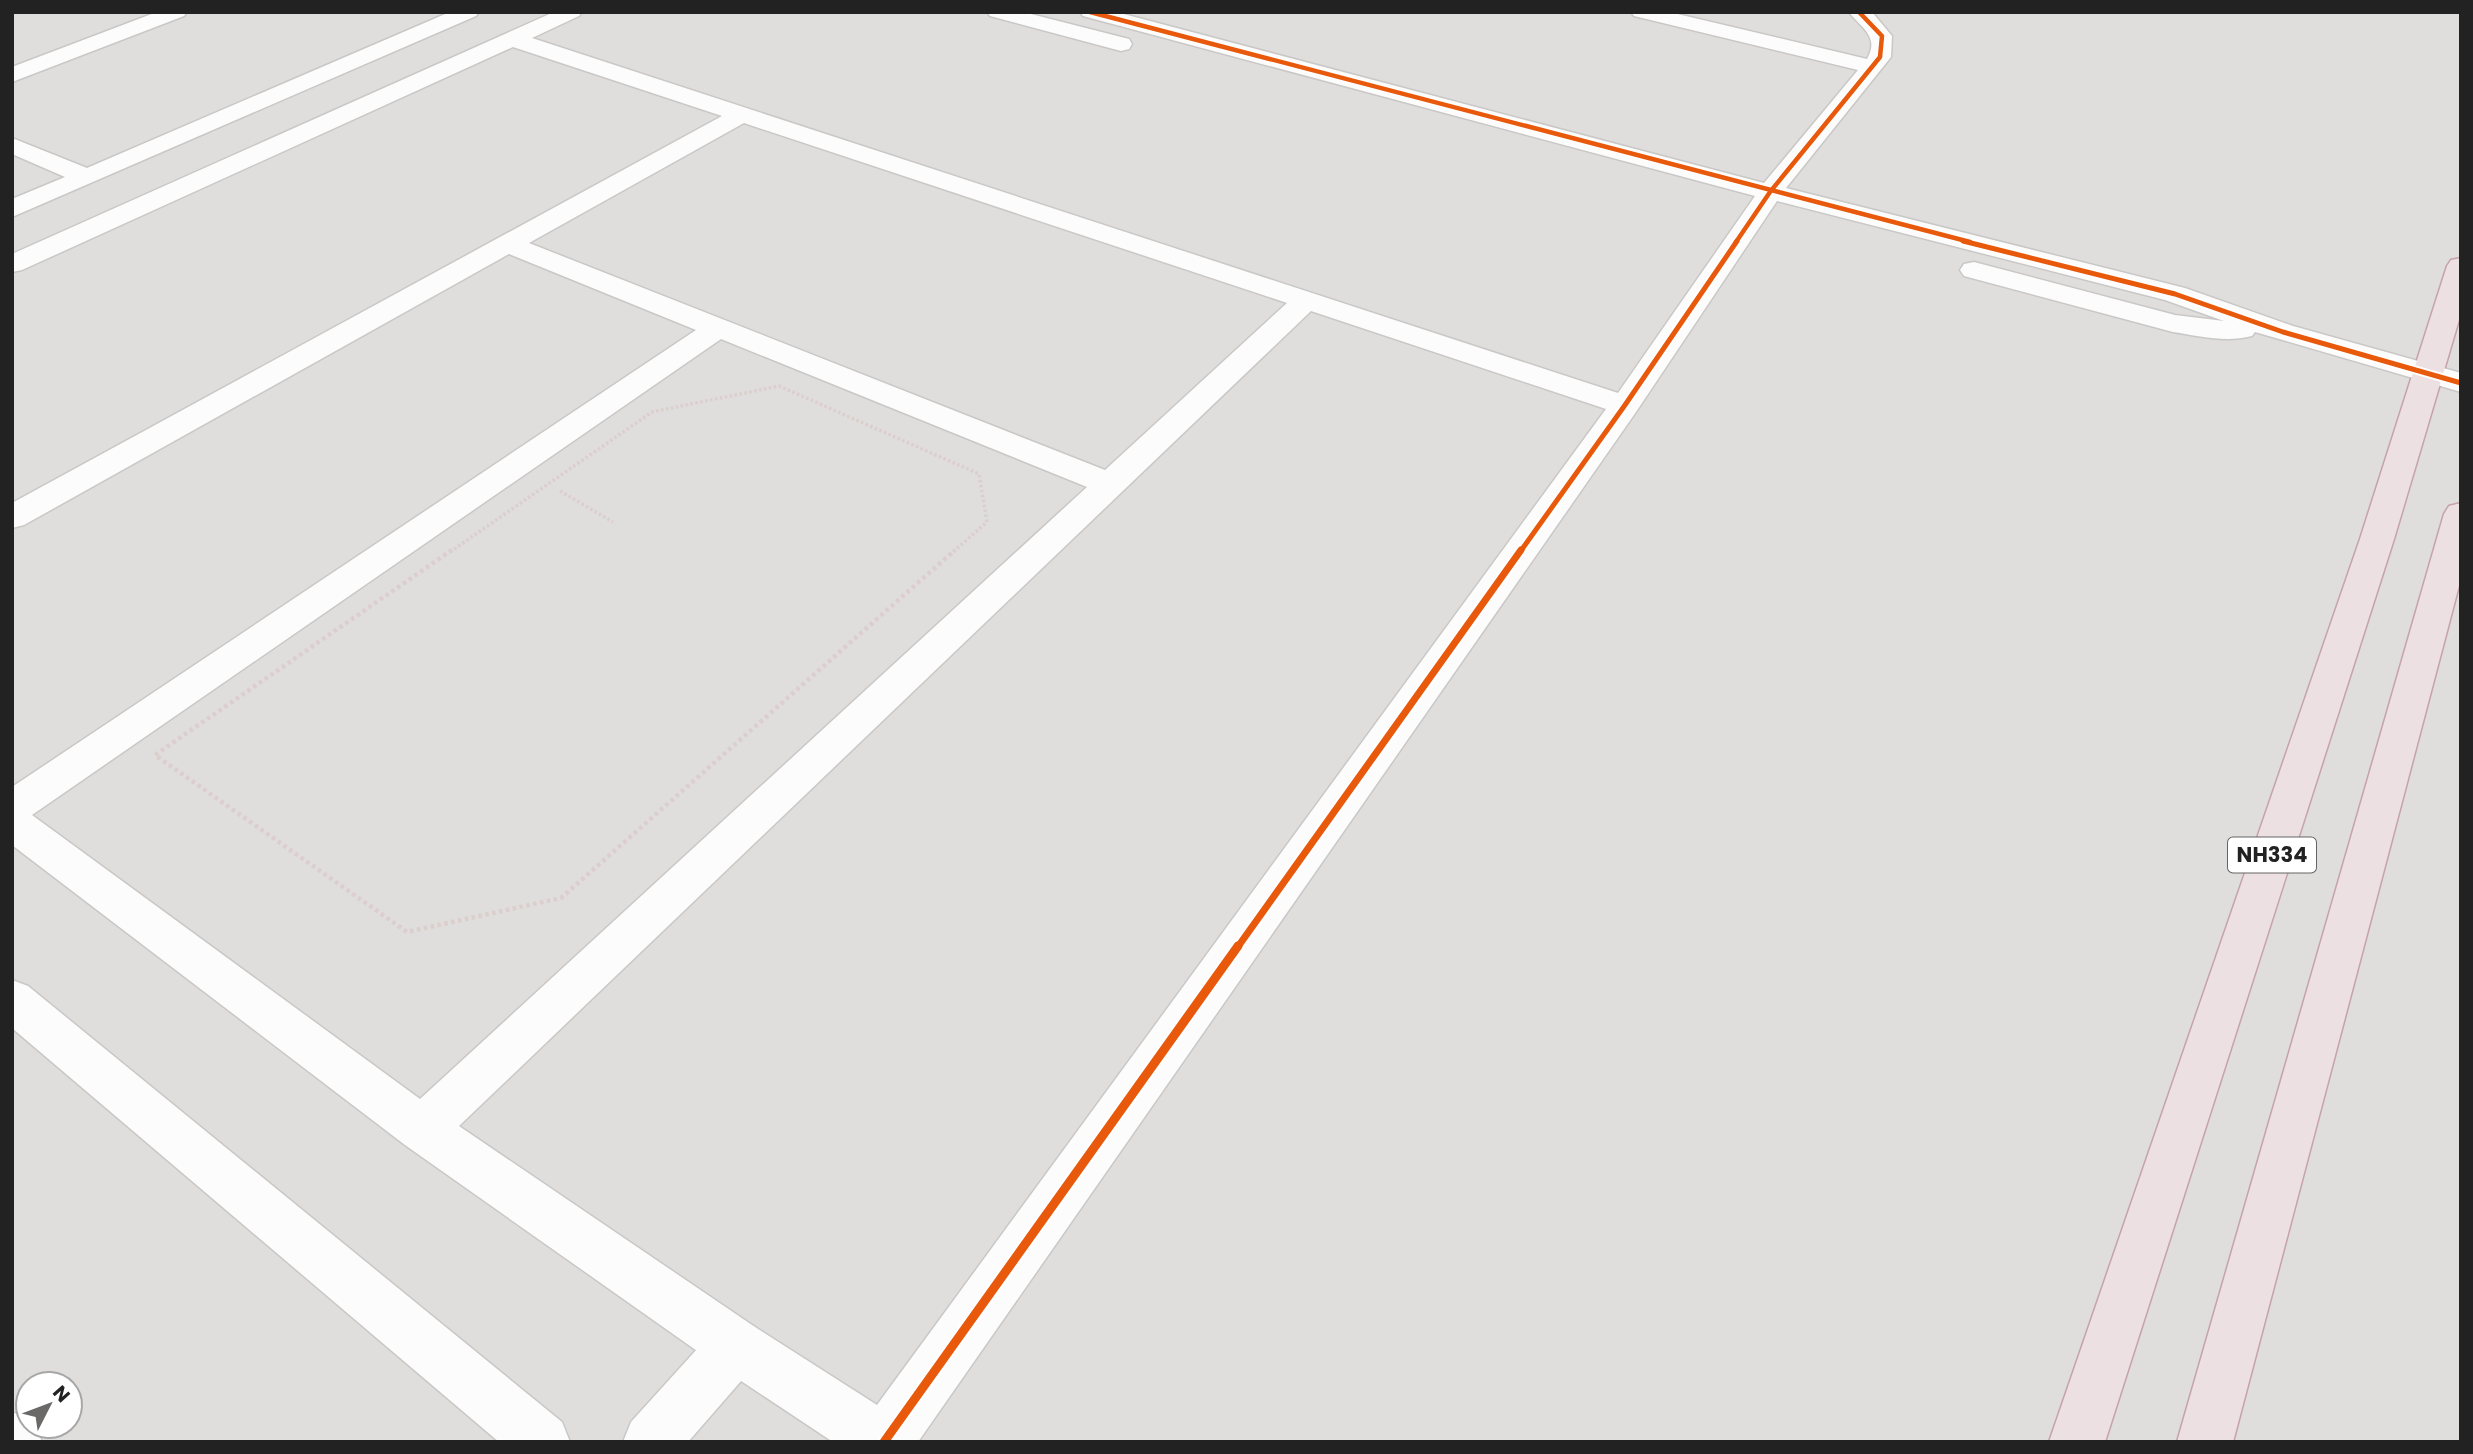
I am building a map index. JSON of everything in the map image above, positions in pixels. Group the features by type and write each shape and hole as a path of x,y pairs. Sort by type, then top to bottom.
{"highway":[{"name":"NH334","path":"2077,1442 2377,539 2444,378 2461,265"},
{"path":"2205,1442 2461,514"}],"street":[{"path":"12,75 177,12"},
{"path":"12,209 469,12"},
{"path":"12,264 572,12"},
{"path":"997,12 1499,141 2175,294 2283,332 2444,378"},
{"path":"1090,12 1764,202 1864,241"},
{"path":"1642,12 1870,66"},
{"path":"12,822 422,1129 736,1346 883,1442 1625,405 1764,202 1870,66 1880,57 1884,45 1881,33 1859,12"},
{"path":"512,39 1625,405"},
{"path":"12,517 740,116"},
{"path":"12,145 88,177"},
{"path":"507,244 1110,484"},
{"path":"1945,262 2173,323 2205,329 2283,332"},
{"path":"422,1129 1307,300"},
{"path":"12,808 718,328"},
{"path":"12,1000 542,1442"},
{"path":"652,1442 736,1346"}],"path":[{"path":"779,386 979,474 987,522 561,898 407,932 155,755 548,483 652,412 779,386"},
{"path":"548,483 613,522"}],"shaded area":[{"path":"12,12 2461,12 2461,1442 12,1442"}],"cycle path":[{"path":"1090,12 1770,192 2175,294 2283,332 2461,383"},
{"path":"884,1442 1625,405 1770,192 1880,57 1882,36 1859,12"}]}
